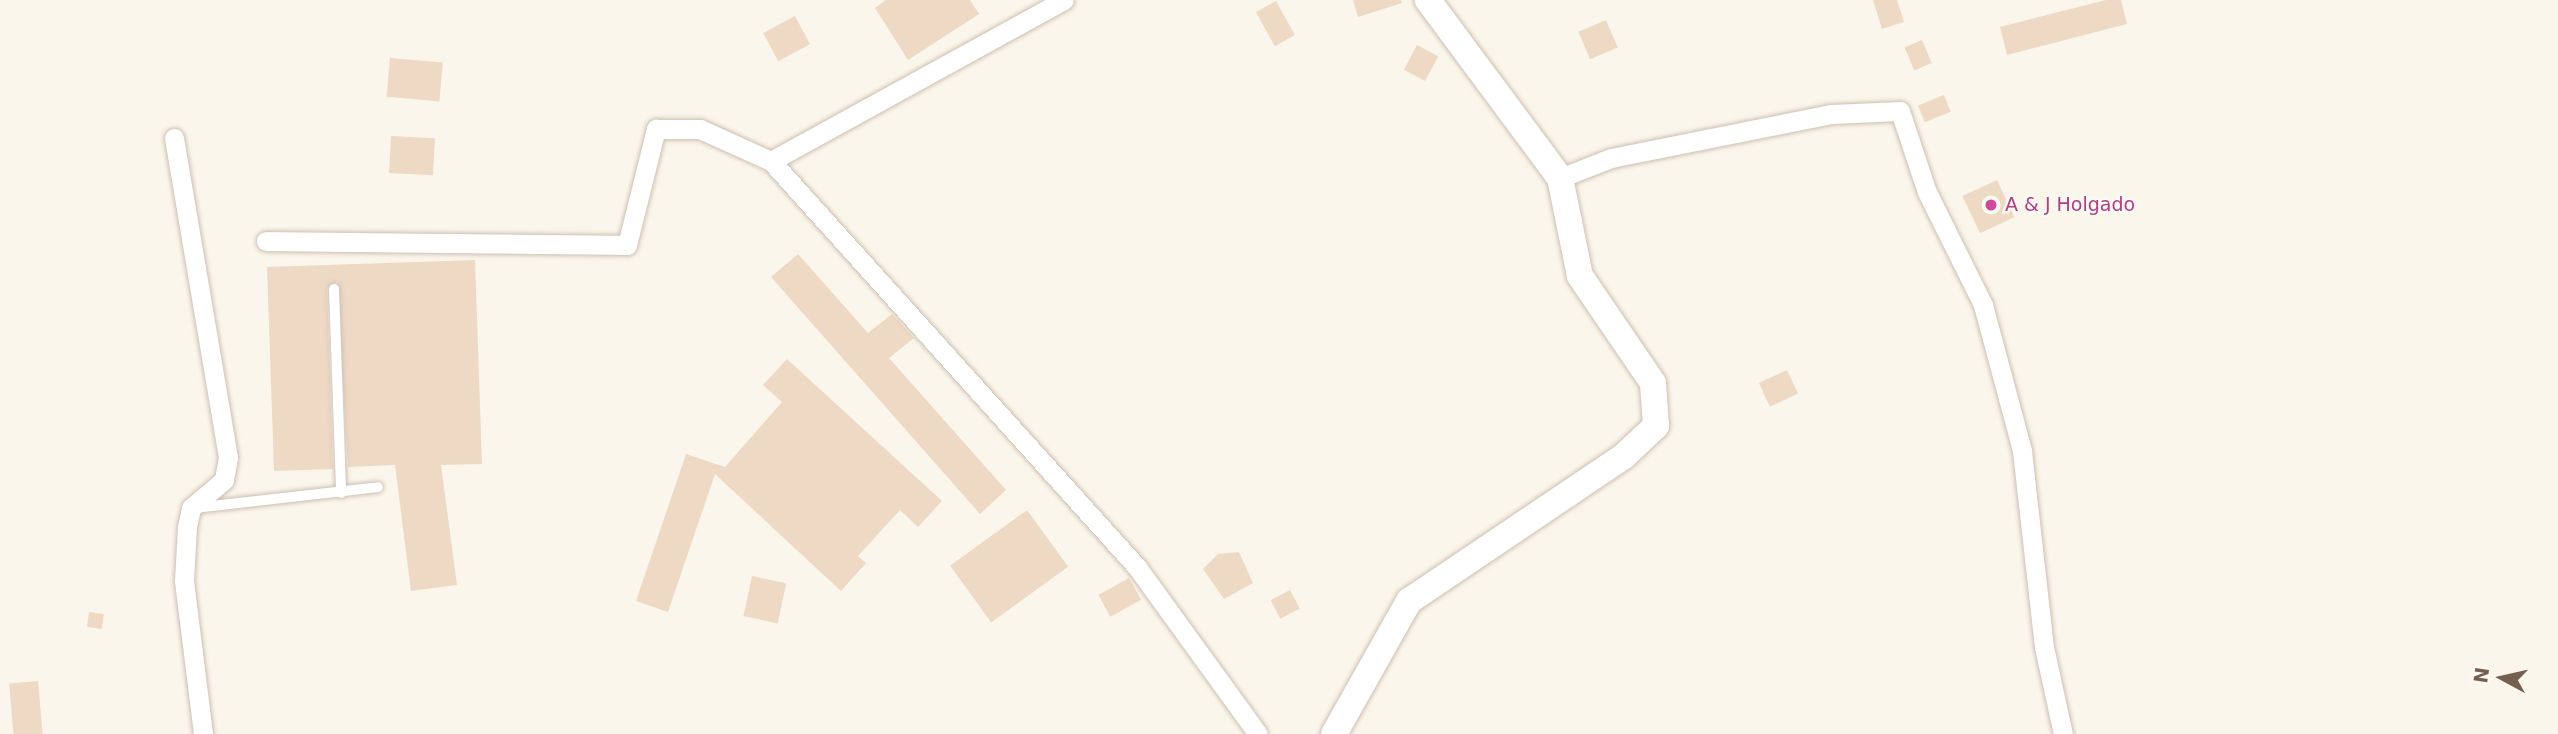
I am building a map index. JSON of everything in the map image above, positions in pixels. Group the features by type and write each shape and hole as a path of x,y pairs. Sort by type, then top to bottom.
{"street":[{"path":"771,160 1064,0"},
{"path":"1334,734 1409,601 1624,456 1656,426 1653,383 1580,276 1560,178 1428,0"},
{"path":"1560,178 1611,158 1806,119 1900,111 1927,192 1983,305 2022,451 2044,647 2063,734"},
{"path":"266,241 627,245 656,129 700,129 771,160 1137,567 1258,734"},
{"path":"174,138 228,457 224,480 191,508 184,581 203,734"}],"lane":[{"path":"334,289 341,493"},
{"path":"191,508 379,487"}],"building":[{"path":"886,0 970,0 979,14 908,60 875,8"},
{"path":"1353,0 1401,0 1402,3 1358,17"},
{"path":"1873,0 1897,0 1904,22 1882,29"},
{"path":"2106,0 2121,0 2127,24 2007,55 2000,27"},
{"path":"1276,1 1295,35 1275,46 1256,12"},
{"path":"795,16 810,44 778,61 763,33"},
{"path":"1606,20 1618,48 1590,59 1578,32"},
{"path":"1922,40 1932,63 1914,70 1905,47"},
{"path":"1417,45 1438,56 1425,81 1404,70"},
{"path":"390,58 443,63 439,101 387,97"},
{"path":"1944,95 1951,112 1925,122 1918,105"},
{"path":"391,136 435,138 433,175 389,173"},
{"path":"1997,180 2014,217 1980,233 1963,196"},
{"path":"798,254 868,333 892,314 914,338 889,358 1006,490 980,514 771,277"},
{"path":"475,260 482,464 441,465 457,585 411,591 395,465 348,467 337,282 327,289 333,469 274,471 267,267"},
{"path":"787,359 942,501 918,527 900,510 858,556 866,563 841,591 715,474 668,612 636,601 686,454 725,467 782,402 763,385"},
{"path":"1787,370 1798,394 1770,407 1759,383"},
{"path":"1027,510 1068,567 991,622 950,566"},
{"path":"1239,552 1253,583 1224,599 1203,569 1218,554"},
{"path":"752,576 786,583 778,623 743,616"},
{"path":"1129,578 1141,600 1111,617 1098,595"},
{"path":"1290,590 1300,609 1280,619 1271,600"},
{"path":"89,612 104,614 102,629 87,627"},
{"path":"38,681 43,734 14,734 9,684"}],"place":[{"name":"A & J Holgado","path":"1991,205"}]}
